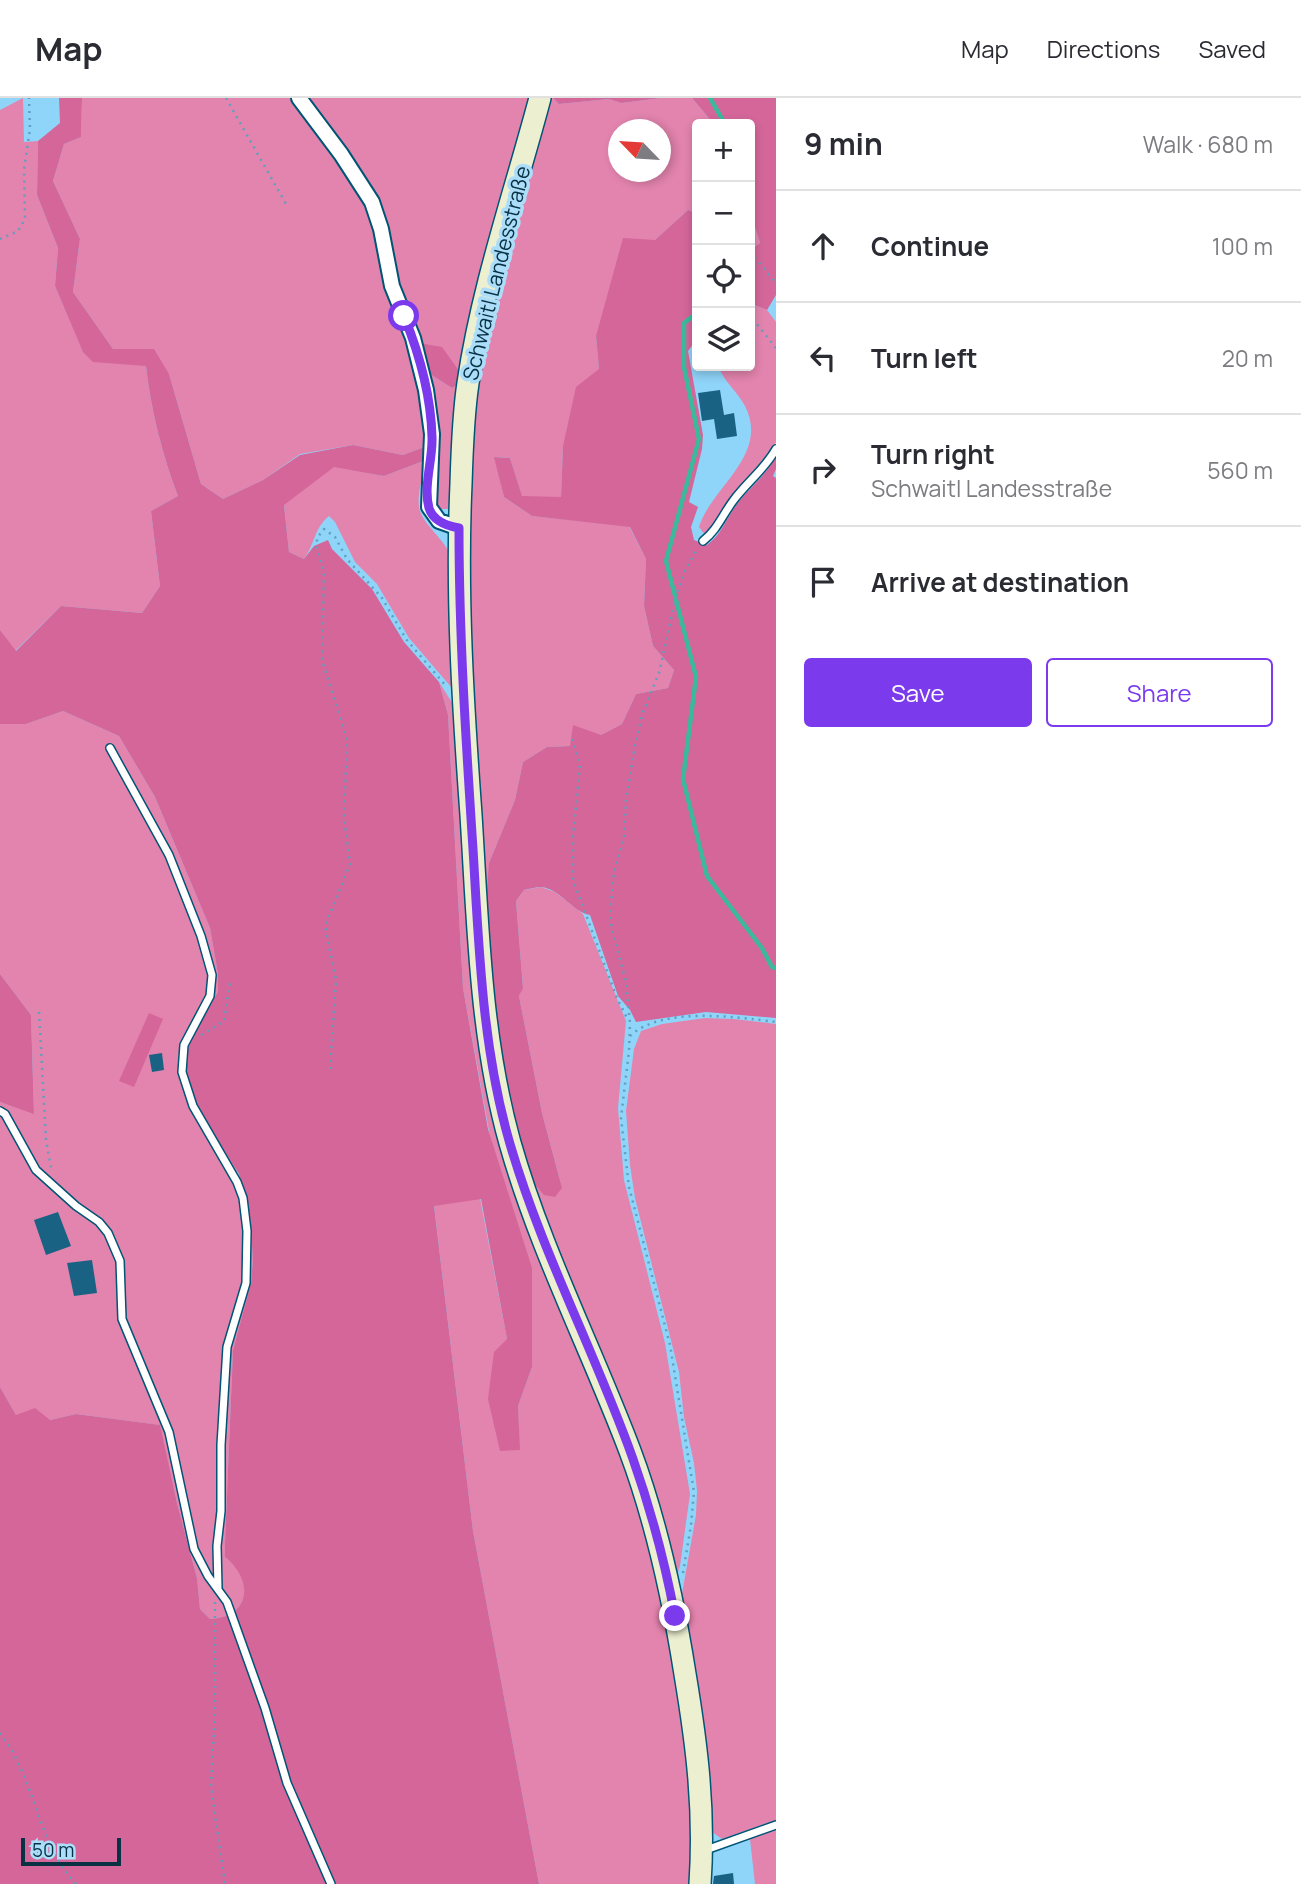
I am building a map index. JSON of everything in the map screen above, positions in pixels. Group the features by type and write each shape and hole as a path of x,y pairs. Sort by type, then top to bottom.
{"street":[{"path":"299,98 366,189 372,202 381,229 392,286 413,338 426,390 432,434 429,507 439,521 459,528"},
{"name":"Schwaitl Landesstraße","path":"540,98 482,312 473,352 464,423 459,528 463,698 485,1023 496,1090 524,1189 546,1251 633,1458 671,1592 698,1759 703,1821 700,1884"}],"lane":[{"path":"703,541 717,528 733,501 762,470 776,449"},
{"path":"110,748 169,855 201,936 212,975 210,996 184,1045 182,1072 193,1106 237,1182 243,1198 247,1231 246,1283 227,1347 221,1445 221,1511 217,1546 218,1588"},
{"path":"0,1111 5,1114 36,1170 76,1206 99,1222 108,1233 120,1261 122,1319 169,1432 197,1556 231,1612 265,1708 287,1783 331,1884"},
{"path":"702,1851 776,1825"}],"path":[{"path":"0,239 18,231 25,219 24,170 30,129 29,98"},
{"path":"226,98 286,204"},
{"path":"755,258 776,283"},
{"path":"755,322 776,348"},
{"path":"330,1069 336,980 325,926 349,864 344,818 346,740 322,660 324,572 317,538 324,528 335,537 347,559 372,585 406,639 452,692 463,698"},
{"path":"671,1592 678,1586 685,1567 694,1492 670,1345 629,1187 621,1118 630,1036 626,982 612,930 611,900 614,871 624,836 626,800 635,746 643,712 659,673 677,592 686,568 703,541"},
{"path":"572,739 580,765 573,836 573,880 629,1023"},
{"path":"184,1045 224,1021 230,982"},
{"path":"40,1012 46,1140 49,1166 57,1177"},
{"path":"630,1036 638,1028 654,1023 710,1015 776,1022"},
{"path":"218,1588 214,1608 215,1710 211,1774 225,1884"},
{"path":"0,1733 19,1765 54,1857 76,1884"}],"shaded area":[{"path":"23,98 24,142 38,141 37,195 58,248 55,286 83,351 146,366 158,432 178,496 151,511 160,586 142,613 61,606 15,651 0,630 0,110"},
{"path":"59,98 82,98 81,137 64,144 53,181 80,239 73,292 113,349 154,349 169,374 201,484 223,499 263,480 300,455 353,445 403,455 427,446 426,460 384,476 334,467 284,505 289,552 304,559 314,546 328,540 332,549 372,589 404,642 439,682 448,715 463,988 488,1129 532,1268 532,1367 518,1406 520,1450 500,1451 488,1399 494,1352 507,1339 481,1199 434,1206 473,1531 539,1884 0,1884 0,1387 16,1415 35,1408 50,1420 76,1414 160,1425 197,1578 200,1609 210,1619 224,1617 234,1612 244,1596 241,1576 225,1557 225,1543 233,1350 251,1283 253,1260 250,1218 239,1174 189,1089 185,1072 187,1042 218,992 218,974 210,928 155,797 119,736 63,711 26,724 0,724 0,630 16,651 61,606 142,613 160,586 151,511 178,496 158,432 146,366 93,362 83,352 55,286 58,248 37,195 38,141 60,123"},
{"path":"82,98 293,98 337,158 366,204 420,391 427,446 403,455 353,445 300,454 263,480 223,499 201,484 169,374 113,349 73,292 80,239 53,181 64,144 81,137"},
{"path":"306,98 533,98 462,375 419,343 397,284 386,228"},
{"path":"547,98 553,98 559,104 609,99 621,103 661,98 692,98 710,119 692,119 692,211 688,210 655,240 596,336 599,369 563,446 561,497 522,497 510,458 495,457 504,497 532,516 629,526 646,559 644,606 653,646 674,670 668,688 636,694 622,724 570,746 547,747 523,762 515,800 489,863 488,948 562,1188 542,1113 519,996 523,987 516,901 524,890 541,887 555,892 583,914 626,1021 618,1108 624,1180 665,1343 690,1494 676,1578 516,1140 492,1022 466,590 475,385 480,353"},
{"path":"553,98 661,98 621,103 609,99 559,104"},
{"path":"692,98 776,98 776,295 767,310 755,305 755,246 760,243 755,227 755,119 710,119"},
{"path":"688,210 692,211 692,346 688,351 703,435 689,502 698,507 691,527 694,540 707,545 712,541 776,455 773,476 776,478 776,1018 706,1012 636,1022 618,996 590,915 548,889 539,887 524,890 516,901 523,988 519,996 542,1113 562,1188 555,1197 544,1195 533,1182 509,1097 495,1021 486,902 489,863 515,800 523,762 547,747 570,746 573,725 601,735 622,724 636,694 668,688 674,670 653,646 644,606 646,559 630,527 532,516 504,497 494,457 510,458 522,496 561,497 563,446 576,387 599,369 596,336 623,238 655,240"},
{"path":"755,227 760,243 755,246"},
{"path":"755,305 767,310 776,322 776,442 705,535 699,527 705,512 736,470 750,440 751,424 745,406 721,371 755,371"},
{"path":"419,343 442,347 462,375 461,383 452,388 427,372"},
{"path":"427,372 452,388 461,383 451,506 448,509 439,509 435,503"},
{"path":"426,460 419,495 420,512 452,559 456,690 409,638 377,584 355,562 335,522 329,516 320,526 304,559 289,552 284,504 334,466 384,476"},
{"path":"439,682 458,712 478,1024 655,1557 691,1760 693,1884 539,1884 473,1531 434,1205 480,1198 507,1339 519,1450 518,1406 532,1367 463,988 448,715"},
{"path":"63,711 119,736 155,797 210,928 218,974 218,992 209,1009 228,1152 243,1185 250,1218 253,1260 251,1283 233,1350 225,1543 225,1557 241,1576 244,1596 241,1605 224,1617 210,1619 200,1609 197,1578 159,1425 76,1414 50,1420 16,1415 0,1387 0,1102 34,1113 31,1015 0,974 0,724 26,724"},
{"path":"0,974 31,1015 34,1114 0,1102"},
{"path":"149,1013 163,1019 134,1087 119,1081"},
{"path":"705,1018 776,1024 776,1820 722,1839 712,1832 680,1605 696,1515 694,1463 684,1417 679,1372 635,1198 626,1111 634,1049 641,1031 662,1024"},
{"path":"776,1830 776,1884 755,1884 750,1839"}],"building":[{"path":"720,390 724,415 734,413 737,436 717,439 714,419 702,421 698,393"},
{"path":"162,1053 164,1070 152,1072 149,1055"},
{"path":"58,1212 71,1246 46,1255 34,1220"},
{"path":"92,1260 97,1293 74,1296 67,1263"},
{"path":"733,1873 734,1884 713,1884 714,1876"}],"waterway":[{"path":"710,98 722,119"},
{"path":"692,317 684,323 684,367 699,439 666,561 696,677 683,779 707,876 762,948 772,967 776,968"}],"route":[{"path":"404,316 417,353 431,422 428,492 430,512 435,519 459,528 463,698 479,942 485,1023 496,1090 509,1142 546,1251 633,1458 662,1555 675,1616"}]}
